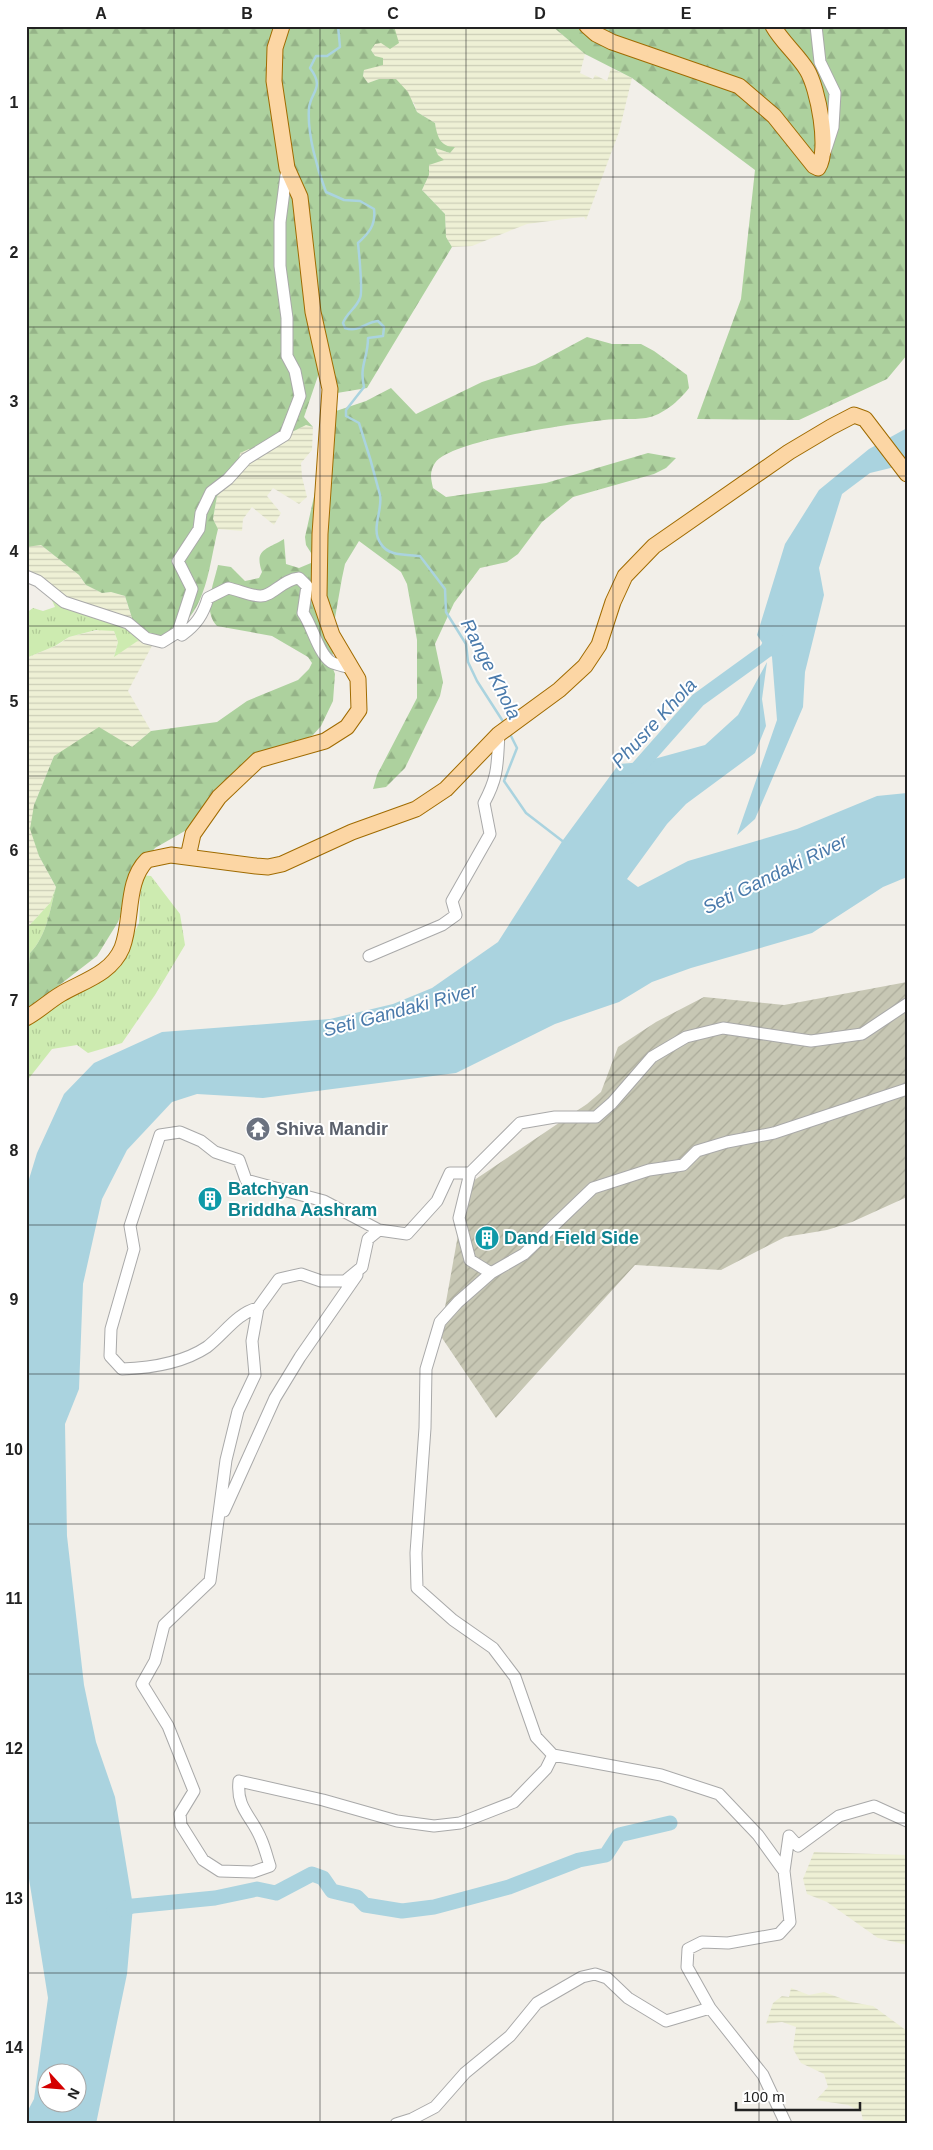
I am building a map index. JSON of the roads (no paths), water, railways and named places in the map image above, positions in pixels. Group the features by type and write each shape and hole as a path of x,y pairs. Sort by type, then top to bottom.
{"main road":[{"path":"188,857 193,834 208,812 219,797 258,760 325,741 347,727 359,710 360,693 358,679 332,635 319,597 320,534 330,389 313,312 300,197 287,168 274,82 275,48 282,26"},
{"path":"587,26 596,34 612,42 739,86 774,116 815,168 820,166 822,158 823,134 812,78 773,26"},
{"path":"26,1018 59,995 111,965 118,956 125,938 134,880 147,860 170,854 256,866 282,864 352,832 427,803 463,774 499,734 538,707 585,666 599,645 613,602 625,576 654,546 789,452 847,418 859,416 877,434 905,471"}],"street":[{"path":"816,26 820,62 835,93 829,146 822,158"},
{"path":"26,576 38,581 64,602 128,624 146,638 162,642 178,632 192,589 178,561 199,529 200,513 211,492 228,479 246,459 284,435 300,396 295,371 287,356 287,318 280,266 280,222 287,168"},
{"path":"178,632 182,635 193,627 204,612 208,598 228,588 259,597 266,595 290,578 299,578 308,586 303,613 308,621 310,630 330,662 351,668"},
{"path":"369,956 442,925 456,915 452,900 490,834 484,803 494,784 499,761 499,734"},
{"path":"491,1273 470,1260 459,1218 470,1173 520,1123 555,1117 596,1116 612,1103 652,1057 686,1037 723,1028 810,1041 862,1034 907,1004"},
{"path":"784,1871 758,1835 719,1794 661,1775 553,1755 536,1737 515,1677 493,1648 453,1620 418,1588 416,1553 425,1428 426,1369 440,1322 458,1302 491,1273 524,1254 594,1188 648,1170 683,1165 697,1151 727,1142 774,1133 907,1089"},
{"path":"258,1308 247,1310 207,1346 192,1356 148,1368 122,1369 110,1356 111,1329 134,1248 130,1226 160,1136 180,1132 194,1138 215,1152 239,1160 246,1180 324,1201 379,1230 407,1234 437,1201 450,1173 470,1173"},
{"path":"220,1519 275,1398 300,1357 336,1308 362,1267 368,1239 379,1230"},
{"path":"362,1267 345,1281 321,1281 302,1274 279,1279 258,1308 252,1341 254,1375 238,1411 226,1460 220,1519 210,1581 164,1625 155,1661 142,1684 168,1726 194,1791 180,1814 181,1825 204,1860 220,1871 253,1872 270,1866 261,1837 248,1818 238,1796 239,1781 323,1800 397,1821 434,1826 460,1823 514,1802 546,1769 553,1755"},
{"path":"786,2124 763,2075 710,2008 687,1967 688,1949 702,1942 728,1943 779,1934 790,1922 784,1871 789,1836 798,1846 839,1816 874,1806 907,1821"},
{"path":"396,2124 412,2119 435,2107 465,2073 510,2036 537,2003 582,1977 595,1974 606,1978 628,1998 666,2021 710,2008"}],"water":[{"path":"907,428 907,464 870,473 842,494 819,568 824,595 805,672 803,707 755,819 737,835 777,720 772,657 757,635 785,544 819,490 869,449"},
{"name":"Seti Gandaki River","path":"767,662 762,699 766,726 755,753 686,804 667,824 627,879 638,887 688,861 797,829 877,796 907,793 907,877 883,887 812,933 691,968 652,982 619,1002 555,1024 456,1073 263,1098 197,1094 172,1102 127,1150 102,1199 83,1284 79,1389 65,1424 67,1536 84,1685 96,1742 115,1797 133,1906 127,1974 96,2124 26,2124 26,2114 34,2099 38,2070 38,2112 88,2112 88,2062 39,2062 48,1998 26,1860 26,1189 37,1153 64,1094 94,1063 162,1032 330,1019 393,1004 432,988 498,942 563,840 619,764 643,762 705,745 738,715"}],"waterway":[{"name":"Range Khola","path":"338,26 340,47 327,56 316,56 310,68 317,85 309,108 311,140 326,192 344,200 360,201 374,209 373,224 358,243 361,281 360,298 343,323 345,328 354,329 378,321 384,327 383,336 368,338 363,367 364,387 346,410 346,416 359,423 378,486 380,501 377,532 381,544 393,553 420,556 445,589 446,612 466,644 468,662 477,681 504,723"},
{"name":"Phusre Khola","path":"631,776 698,700 767,650 776,632"},
{"name":"Range Khola","path":"509,732 517,748 504,781 526,813 565,843"},
{"path":"114,1911 133,1906 215,1898 257,1889 276,1893 312,1874 323,1878 332,1891 357,1897 365,1905 402,1911 434,1907 509,1887 579,1860 606,1855 619,1835 670,1823"}],"place":[{"name":"Shiva Mandir","path":"258,1129"},
{"name":"Batchyan Briddha Aashram","path":"210,1199"},
{"name":"Dand Field Side","path":"487,1238"}]}
